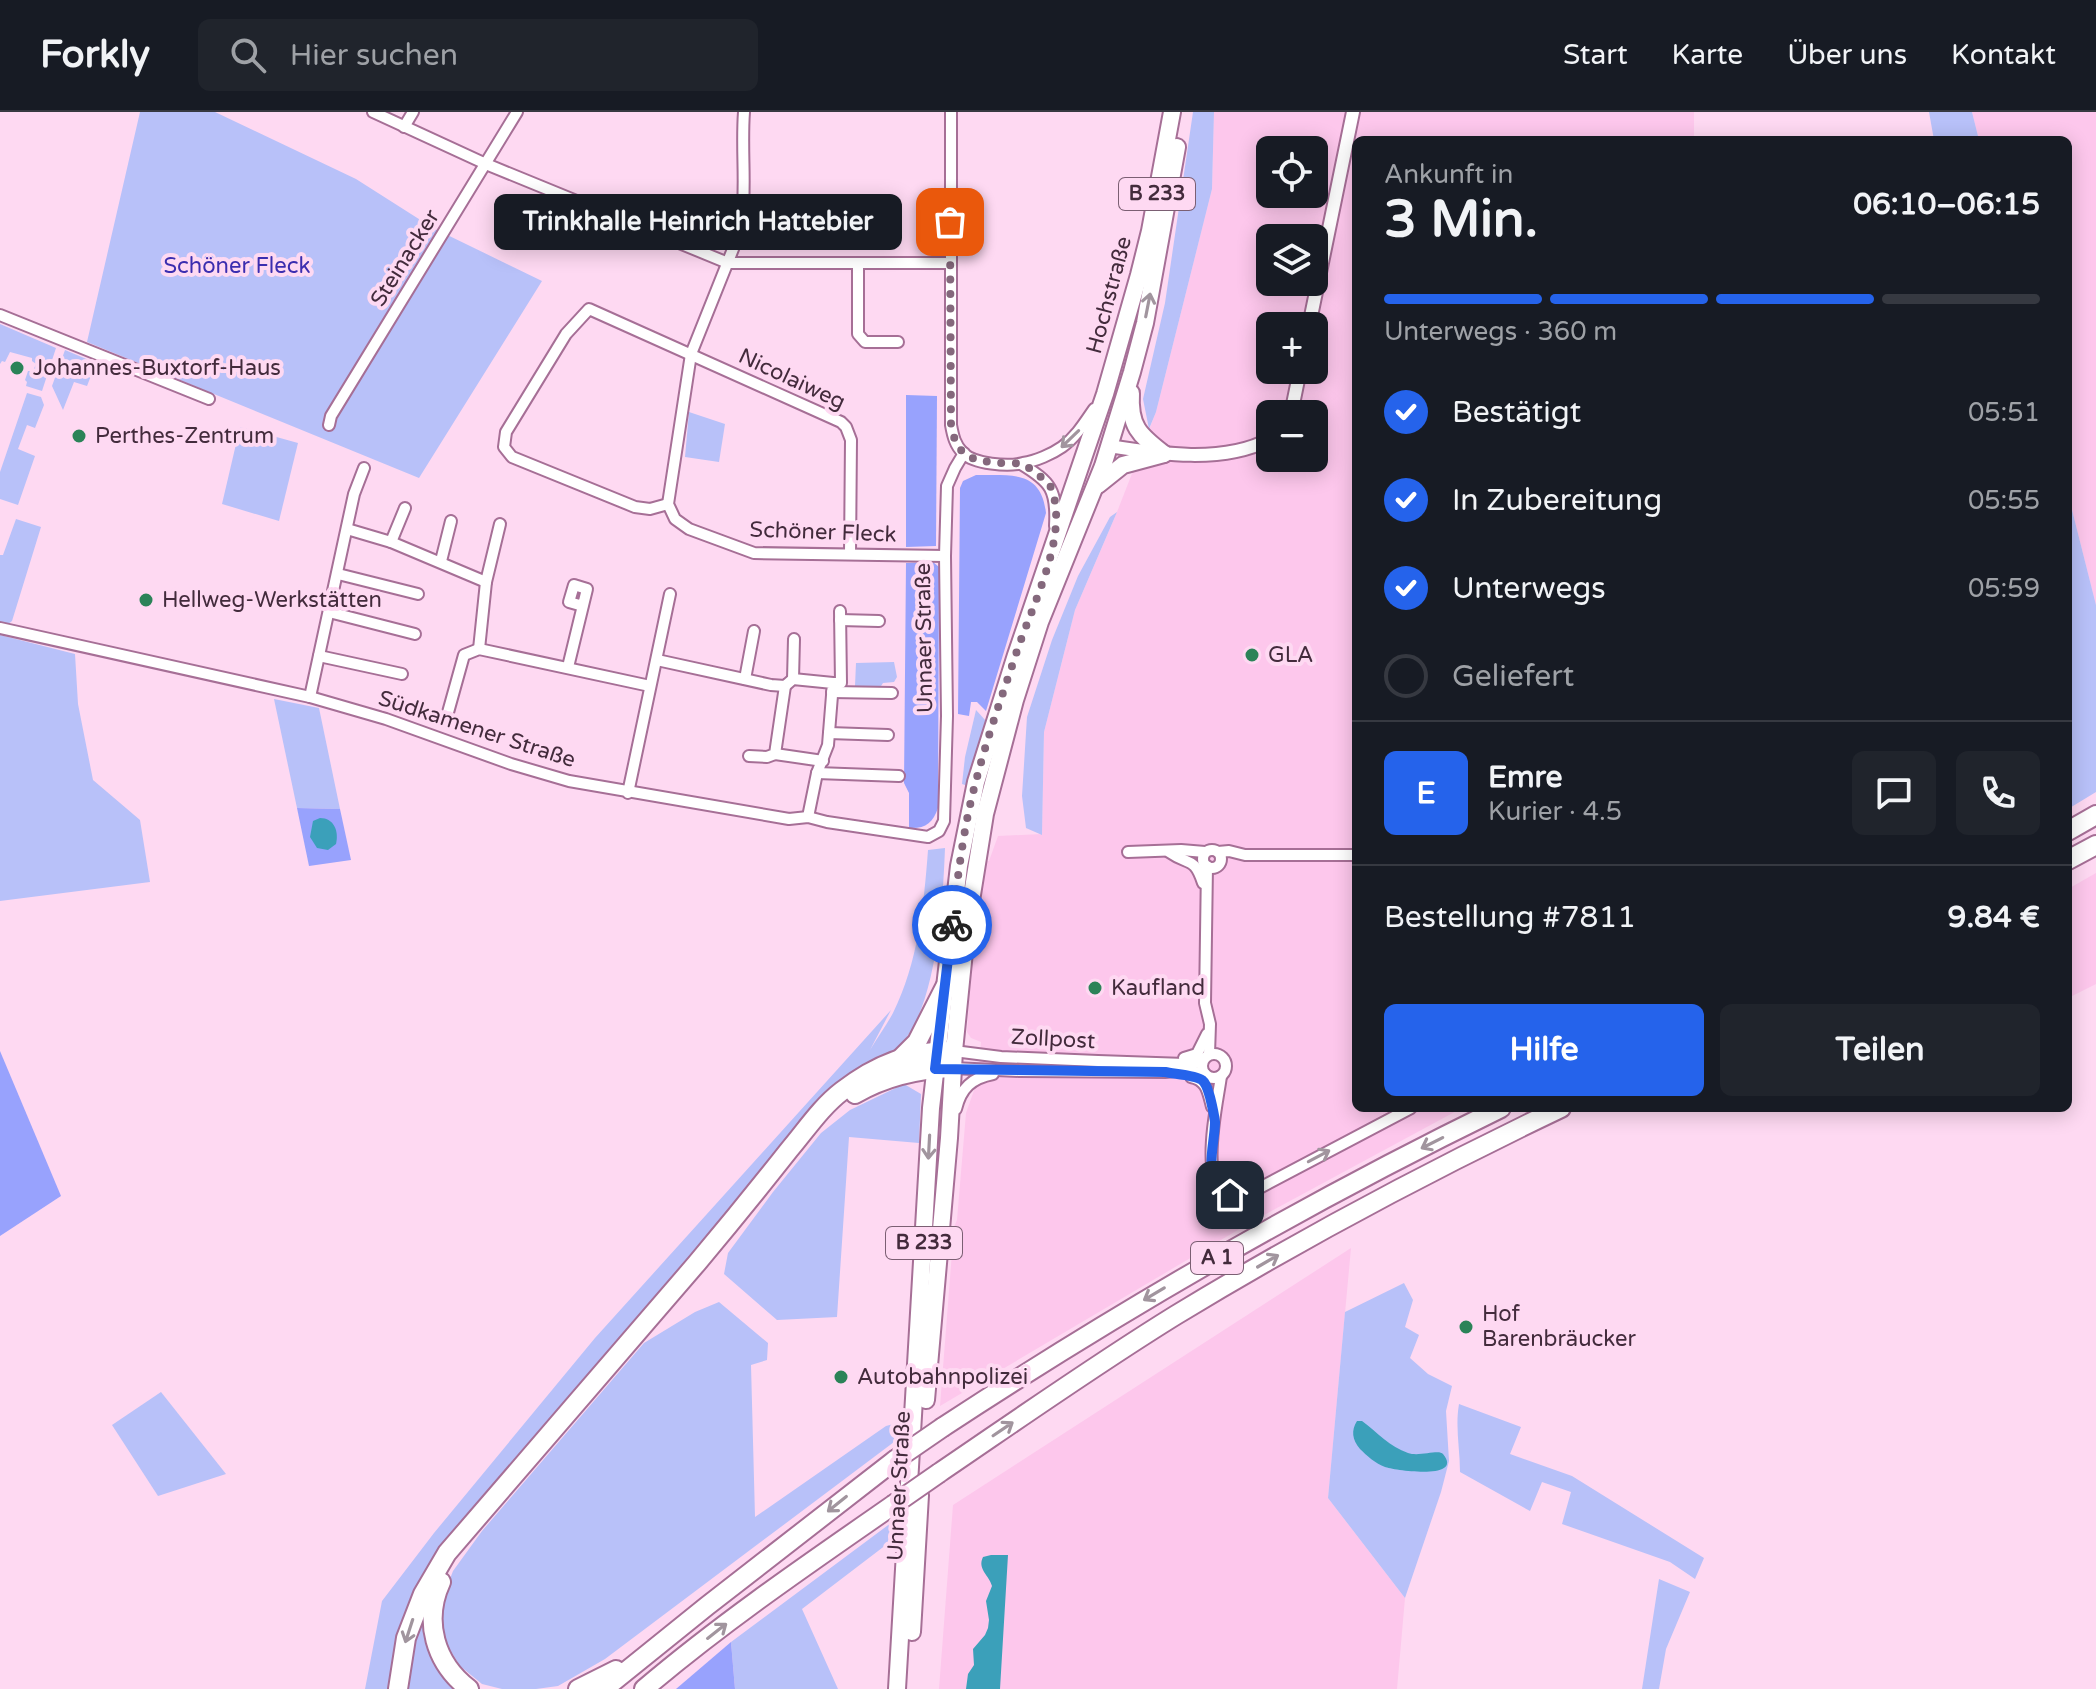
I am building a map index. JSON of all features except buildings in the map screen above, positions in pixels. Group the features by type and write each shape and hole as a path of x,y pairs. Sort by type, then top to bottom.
{"highway":[{"path":"2072,829 2096,815"},
{"path":"2072,858 2096,845"},
{"path":"900,1059 917,1042 945,987"},
{"path":"398,1689 406,1638 423,1594 447,1553 697,1263 825,1106 857,1080 900,1059 944,1060"},
{"path":"469,1689 444,1663 435,1643 432,1623 433,1602 440,1584 464,1545 627,1352 704,1269 828,1114 844,1100 871,1085 944,1060"},
{"name":"A 1","path":"604,1689 867,1480 943,1427 1159,1291 1353,1183 1493,1112"},
{"name":"A 1","path":"649,1686 785,1580 1105,1360 1261,1264 1368,1204 1553,1112"},
{"path":"578,1689 640,1658"}],"main road":[{"name":"Hochstraße","path":"1105,394 1150,231 1172,112"},
{"name":"Hochstraße","path":"1132,372 1147,309 1182,112"},
{"name":"Unnaer Straße","path":"908,1689 925,1404 949,1138 944,1060 977,856 990,788 1015,700 1040,622 1094,489 1132,372"},
{"path":"1132,372 1130,404 1133,424 1144,438 1164,454"},
{"name":"Unnaer Straße","path":"897,1689 944,1060 945,987 959,866 976,782 1105,394"},
{"path":"1090,440 1109,446"},
{"path":"1094,489 1123,465 1164,454"}],"street":[{"path":"373,112 486,164 728,263 950,263"},
{"path":"404,127 413,112"},
{"name":"Steinacker","path":"329,425 331,416 517,112"},
{"path":"691,354 589,309 566,334 506,432 504,447 512,457 635,507 650,509 668,504 691,354 741,229 744,112"},
{"path":"951,112 951,425 954,439 971,459 1021,464 1065,445 1105,394"},
{"path":"1312,312 1353,112"},
{"path":"858,263 858,334 865,342 898,342"},
{"path":"0,315 209,399"},
{"name":"Nicolaiweg","path":"691,354 820,412 846,427 851,440 850,554"},
{"path":"1109,446 1164,454 1226,453 1256,447"},
{"name":"Unnaer Straße","path":"943,826 947,716 947,486 964,453"},
{"name":"Unnaer Straße","path":"1021,464 1038,474 1053,490 1055,544"},
{"path":"310,697 354,494 364,468"},
{"name":"Schöner Fleck","path":"668,504 681,524 743,550 765,554 945,556"},
{"path":"391,542 405,508"},
{"path":"441,561 451,521"},
{"path":"479,649 486,582 500,524"},
{"path":"347,529 441,561 486,582"},
{"path":"338,574 418,594"},
{"path":"628,793 670,594"},
{"path":"568,667 583,606"},
{"path":"329,612 415,634"},
{"path":"833,687 841,683 840,616 879,621"},
{"name":"Südkamener Straße","path":"0,628 310,697 386,719 511,764 569,781 789,819 808,817 921,837 933,835 943,826"},
{"path":"745,679 754,631"},
{"path":"775,754 794,639"},
{"path":"447,716 464,655 479,649 650,686"},
{"path":"319,656 402,674"},
{"path":"657,660 745,679 892,693"},
{"path":"808,817 817,773 828,745 833,687"},
{"path":"829,733 888,735"},
{"path":"749,756 775,754 823,761"},
{"path":"817,773 899,776"},
{"path":"1128,852 1169,852 1212,860 1245,855 1352,855"},
{"path":"1169,852 1196,865 1206,892"},
{"path":"1210,1057 1223,1059 1226,1067 1212,1076 1202,1066 1210,1057 1210,1024 1205,1003 1206,892 1213,873 1212,860"},
{"name":"Zollpost","path":"1151,1063 1197,1054 1210,1024"},
{"name":"Zollpost","path":"944,1060 1001,1057 1185,1064 1210,1057"},
{"name":"Zollpost","path":"944,1060 1005,1071 1186,1070 1212,1076"},
{"name":"Zollpost","path":"949,1138 962,1090 981,1076 1005,1071"},
{"name":"Zollpost","path":"1165,1072 1202,1081 1215,1122"},
{"name":"Zollpost","path":"1212,1076 1212,1107"},
{"name":"Zollpost","path":"1212,1076 1215,1122 1211,1166 1213,1179 1220,1190 1230,1195 1250,1193 1403,1112"}],"shaded area":[{"path":"1214,112 1694,112 1694,136 1352,136 1352,1112 1455,1112 1253,1221 940,1406 966,1113 978,1079 981,1042 971,1038 967,1032 971,971 985,861 989,861 998,836 1042,834 1044,732 1075,610 1156,412 1212,189"},
{"path":"1972,112 2096,112 2096,605 2072,510 2072,136 1978,136"},
{"path":"906,395 937,396 936,546 906,547"},
{"path":"976,475 1012,476 1031,482 1043,499 1046,513 986,711 977,702 971,702 969,716 958,714 960,488 963,481"},
{"path":"933,562 939,567 938,808 928,824 909,828 909,793 904,783 906,563"},
{"path":"297,808 340,809 351,860 309,866"},
{"path":"320,818 329,820 337,834 336,844 328,850 317,848 310,837 313,821"},
{"path":"2096,873 2096,984 2072,996 2072,887"},
{"path":"0,1051 61,1196 0,1236"},
{"path":"1351,1248 1328,1498 1405,1598 1397,1689 939,1689 953,1505"},
{"path":"1357,1421 1362,1421 1401,1450 1412,1454 1441,1453 1447,1462 1444,1468 1425,1472 1382,1466 1355,1442 1353,1431"},
{"path":"1008,1555 1000,1689 966,1689 968,1674 974,1665 973,1649 988,1628 986,1601 992,1586 982,1569 982,1561 983,1557"},
{"path":"731,1642 735,1689 676,1689"}],"green space":[{"name":"Schöner Fleck","path":"140,112 215,112 356,179 433,228 542,281 419,478 87,342"},
{"path":"1193,112 1214,112 1212,189 1156,412 1149,429 1143,399 1165,303"},
{"path":"1929,112 1972,112 1978,136 1933,136"},
{"path":"0,324 56,348 42,391 26,386 28,371 33,371 36,364 32,358 10,352 5,362 0,364"},
{"path":"65,350 96,363 87,386 74,382 63,410 52,386"},
{"path":"27,393 41,397 44,405 35,428 27,425 18,449 35,456 18,505 0,499 0,472"},
{"path":"689,412 725,424 719,462 685,457"},
{"path":"240,427 298,443 279,521 222,504"},
{"path":"2072,510 2096,605 2096,792 2072,807"},
{"path":"1117,512 1075,610 1044,732 1042,835 1026,828 1022,796 1027,717 1052,640 1078,576 1110,517"},
{"path":"16,519 41,527 12,621 8,624 0,622 0,555 3,555"},
{"path":"0,635 75,654 78,704 93,780 140,820 150,882 0,901"},
{"path":"894,662 897,677 894,682 881,686 855,686 856,663"},
{"path":"274,699 319,708 340,809 297,808"},
{"path":"976,710 986,721 968,786 962,784"},
{"path":"945,848 936,952 922,1006 912,1028 889,1055 848,1076 445,1547 391,1689 365,1689 382,1601 434,1533 595,1338 891,1010 870,1050 902,994 914,954 928,850"},
{"path":"904,1084 921,1094 919,1143 849,1137 837,1317 777,1320 724,1274 728,1253 821,1133 850,1110"},
{"path":"1404,1283 1413,1300 1405,1327 1419,1335 1410,1358 1428,1374 1452,1386 1446,1411 1449,1461 1405,1598 1328,1498 1345,1312"},
{"path":"719,1302 768,1343 767,1360 751,1365 755,1517 886,1426 901,1422 902,1436 605,1659 558,1686 502,1689 482,1684 460,1666 442,1637 440,1605 453,1571 482,1531 644,1343 695,1312"},
{"path":"161,1392 226,1474 158,1496 112,1425"},
{"path":"1459,1404 1521,1427 1510,1454 1572,1476 1704,1558 1695,1579 1670,1562 1562,1524 1571,1492 1542,1482 1530,1511 1460,1472"},
{"path":"899,1517 899,1535 802,1609 838,1689 735,1689 731,1642"},
{"path":"1659,1579 1690,1592 1666,1649 1659,1689 1642,1689"},
{"path":"421,1613 426,1614 465,1689 405,1689 412,1644"}],"way so far":[{"path":"950,222 951,425 954,439 971,459 1021,464 1038,474 1053,490 1056,501 1055,544 976,782 959,866 952,925"}],"place":[{"name":"Trinkhalle Heinrich Hattebier","path":"950,222"},
{"name":"Johannes-Buxtorf-Haus","path":"17,368"},
{"name":"Perthes-Zentrum","path":"79,436"},
{"name":"Hellweg-Werkstätten","path":"146,600"},
{"name":"GLA","path":"1252,655"},
{"name":"Kaufland","path":"1095,988"},
{"name":"Hof Barenbräucker","path":"1466,1327"},
{"name":"Autobahnpolizei","path":"841,1377"}],"route":[{"path":"952,925 935,1069 1165,1072 1199,1079 1208,1092 1215,1122 1211,1166 1213,1179 1220,1190 1230,1195"}]}
